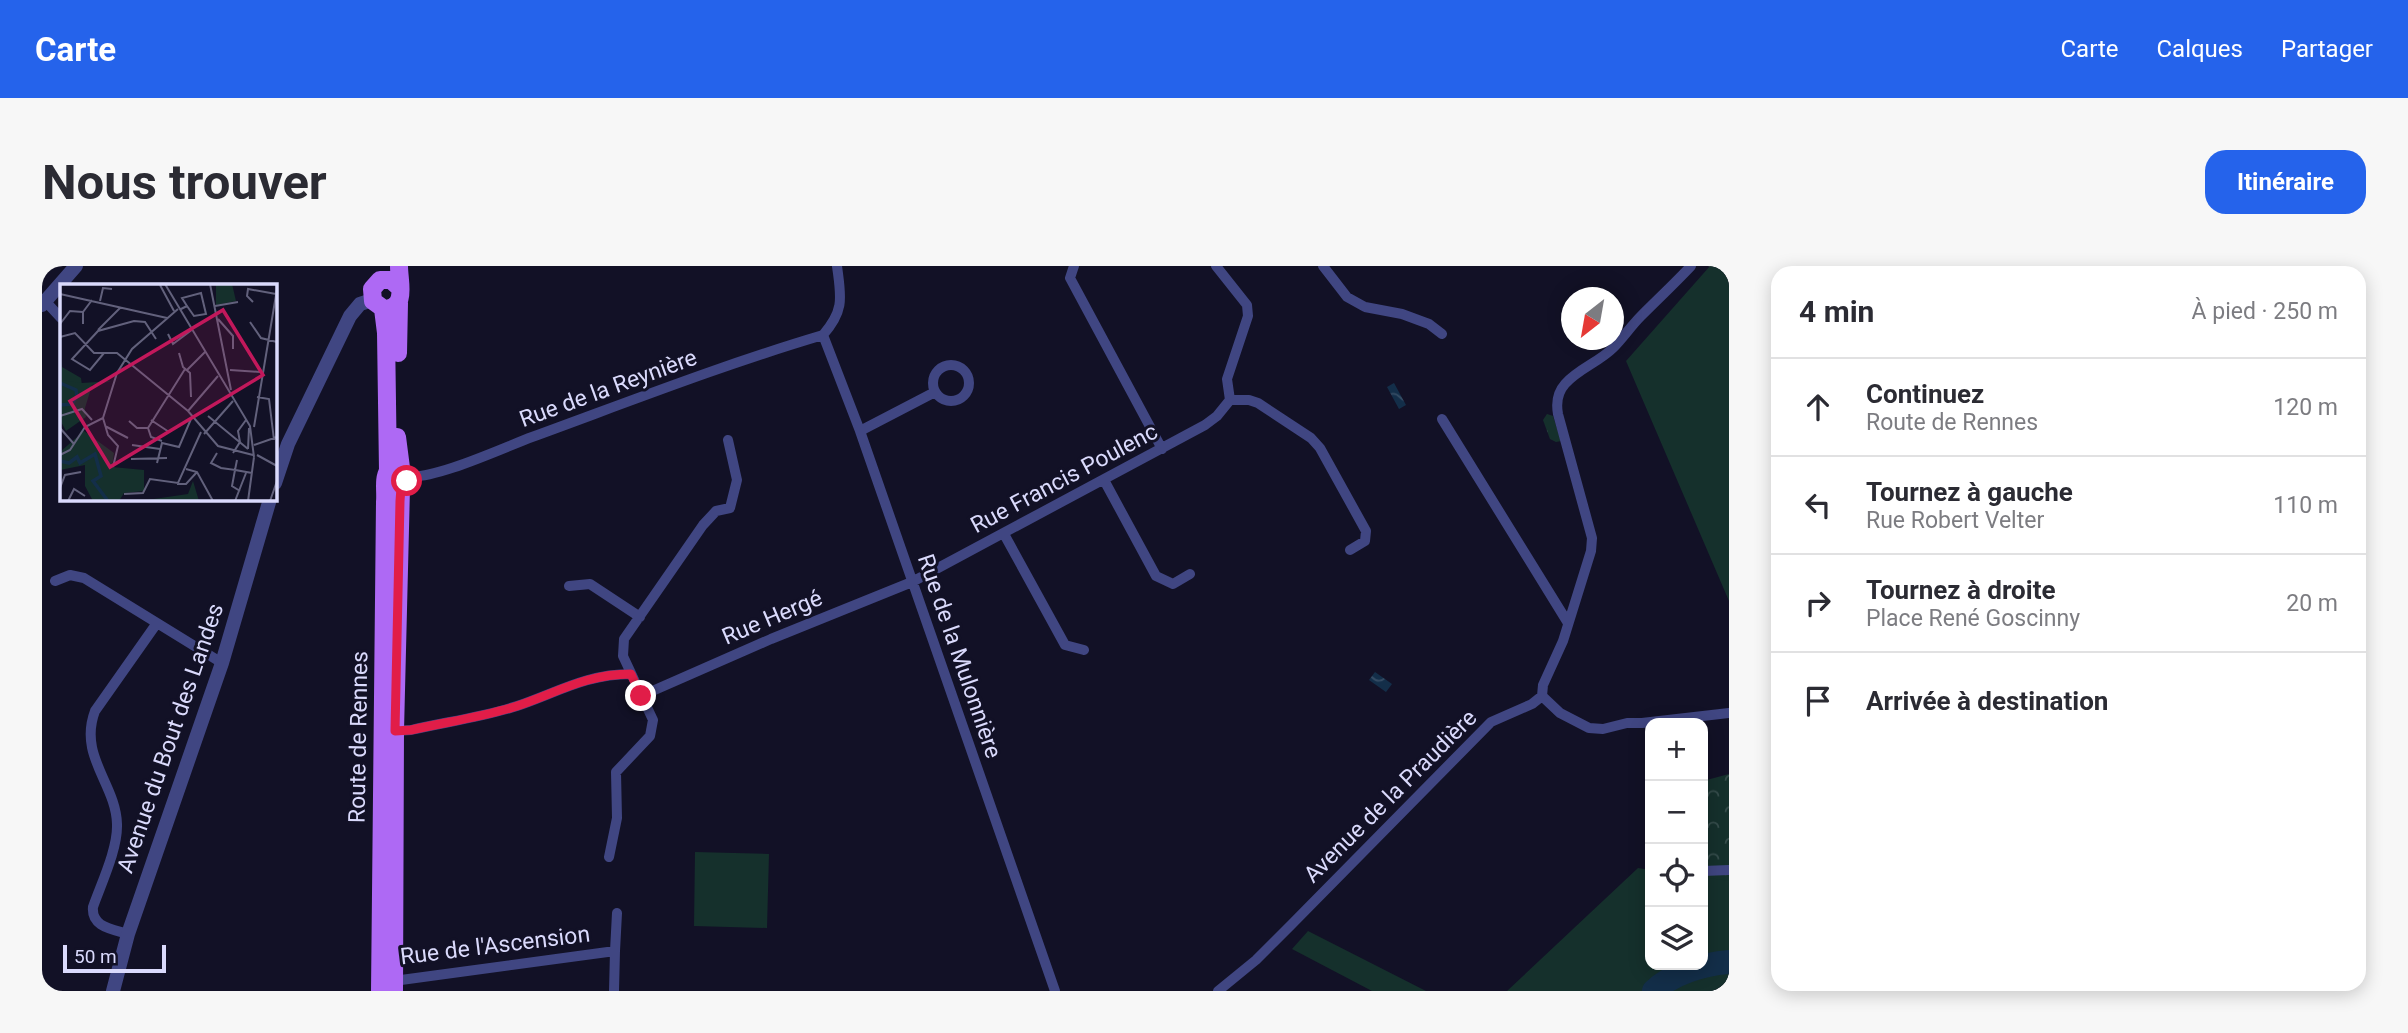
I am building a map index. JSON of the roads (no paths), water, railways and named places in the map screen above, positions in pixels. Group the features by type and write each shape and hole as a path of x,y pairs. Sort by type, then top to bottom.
{"main road":[{"name":"Route de Rennes","path":"387,986 395,731 397,478 388,300 400,266"},
{"path":"380,273 391,279 388,300"},
{"name":"Route de Rennes","path":"387,986 385,502 397,478"}],"street":[{"path":"60,317 45,297 76,266"},
{"path":"823,335 835,321 841,301 837,266"},
{"path":"1074,266 1070,278 1162,449"},
{"path":"1216,266 1247,305 1248,316 1227,379 1230,400 1258,403 1311,438 1320,447 1366,531 1366,541 1350,550"},
{"path":"1323,266 1347,297 1365,307 1411,317 1429,324 1443,334"},
{"path":"1691,266 1640,317 1614,348 1571,378 1559,394 1556,404 1558,414 1592,538 1591,551 1563,641 1543,685 1542,696 1560,713 1589,728 1603,729 1627,723 1729,713"},
{"path":"277,465 355,308 388,300"},
{"name":"Rue de la Mulonnière","path":"823,335 860,431 1055,991"},
{"name":"Rue de la Reynière","path":"397,478 416,478 443,470 823,335"},
{"path":"860,431 935,392"},
{"name":"Rue Francis Poulenc","path":"912,582 1205,425 1230,400"},
{"path":"1442,419 1568,623"},
{"path":"609,857 617,818 616,772 650,736 653,720 646,694 631,674 623,656 624,639 703,525 716,511 730,508 737,480 728,440"},
{"path":"1104,480 1156,576 1173,584 1190,574"},
{"name":"Avenue du Bout des Landes","path":"113,991 128,934 222,663 270,500"},
{"path":"1004,534 1065,645 1084,650"},
{"path":"55,581 70,575 84,578 222,663"},
{"name":"Rue Hergé","path":"646,694 771,639 912,582"},
{"path":"569,586 590,584 640,617"},
{"path":"128,934 100,925 92,914 109,862 117,825 94,754 90,723 95,711 157,623"},
{"path":"395,731 411,730 516,706 575,682 631,674"},
{"name":"Avenue de la Praudière","path":"1218,991 1265,951 1491,722 1532,704 1542,696"},
{"path":"1642,723 1645,727"},
{"path":"1708,871 1729,870"},
{"name":"Rue de l'Ascension","path":"614,991 617,913"},
{"name":"Rue de l'Ascension","path":"387,986 615,951"}],"water":[{"path":"1394,383 1406,405 1399,409 1387,387"},
{"path":"1375,672 1392,684 1386,692 1369,680"}],"waterway":[{"path":"1654,991 1689,970 1729,962"}]}
